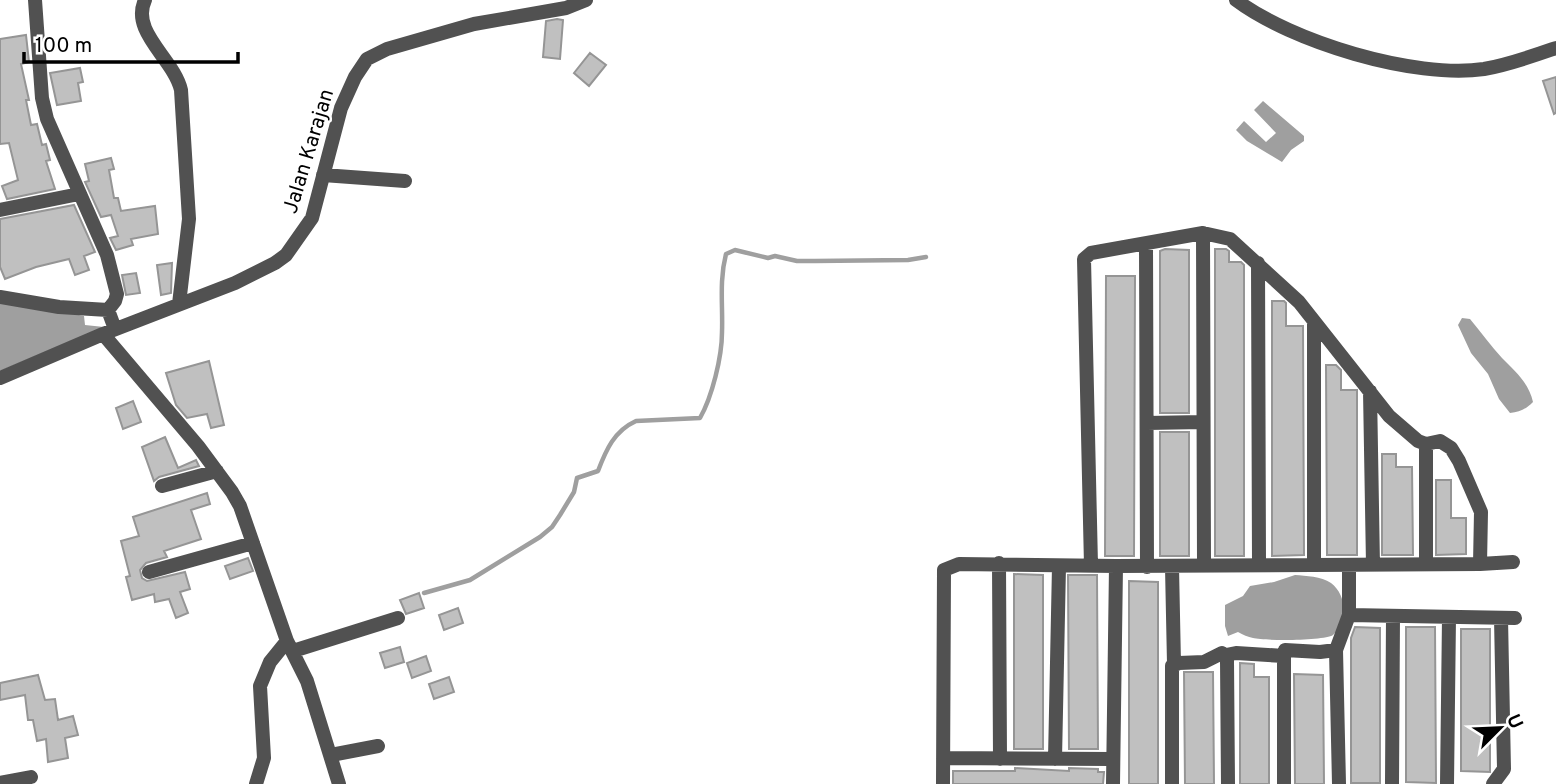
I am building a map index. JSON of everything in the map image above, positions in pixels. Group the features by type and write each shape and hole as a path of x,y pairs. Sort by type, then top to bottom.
{"street":[{"path":"35,0 41,97 47,119 94,222 116,287 115,301 108,310 109,331 217,471 240,506 290,646 307,681 339,784"},
{"path":"145,0 141,8 146,32 174,70 181,90 189,219 179,304"},
{"name":"Jalan Karajan","path":"0,378 109,331 235,283 286,255 312,218 341,108 355,76 367,59 387,48 474,24 566,8 586,0"},
{"path":"1236,0 1281,26 1332,48 1403,65 1448,70 1484,69 1556,48"},
{"path":"323,175 405,181"},
{"path":"0,210 79,194"},
{"path":"1203,233 1205,565"},
{"path":"1091,565 1084,259 1091,253 1203,233 1230,239 1299,302 1389,416 1418,441 1426,444 1440,440 1444,442 1459,461 1481,512 1480,564"},
{"path":"1146,243 1147,567"},
{"path":"1258,263 1259,565"},
{"path":"0,297 69,308 108,310"},
{"path":"1314,322 1314,565"},
{"path":"1370,391 1373,565"},
{"path":"1147,423 1203,422"},
{"path":"1426,444 1426,564"},
{"path":"162,486 217,471"},
{"path":"149,572 253,543"},
{"path":"943,784 944,570 959,564 1147,567 1513,562"},
{"path":"999,563 1000,759"},
{"path":"1339,784 1336,650 1349,615 1349,565"},
{"path":"1055,759 1059,566"},
{"path":"1113,784 1116,566"},
{"path":"1172,566 1172,784"},
{"path":"1349,615 1508,618 1504,769 1493,784"},
{"path":"1392,784 1393,616"},
{"path":"1447,784 1448,617"},
{"path":"256,784 264,758 261,686 270,663 290,646 398,618"},
{"path":"1284,784 1285,650 1336,650"},
{"path":"1174,664 1204,662 1221,653 1284,656"},
{"path":"1226,655 1227,784"},
{"path":"331,755 378,746"},
{"path":"943,758 1112,759"},
{"path":"0,783 31,777"}],"shaded area":[{"path":"1263,101 1304,136 1304,141 1291,150 1282,162 1247,141 1236,130 1244,121 1266,142 1276,133 1254,110"},
{"path":"0,300 84,316 85,325 104,327 0,371"},
{"path":"1462,318 1470,319 1521,378 1533,402 1528,407 1510,413 1499,399 1488,374 1471,353 1458,325"},
{"path":"1295,575 1323,579 1331,583 1340,594 1343,616 1333,635 1294,640 1260,639 1238,632 1228,636 1225,605 1243,596 1250,586"}],"building":[{"path":"563,20 560,59 543,57 546,21"},
{"path":"26,35 29,62 21,64 29,100 26,100 31,125 37,124 42,145 46,144 50,160 46,161 55,189 7,199 2,186 18,180 9,143 0,144 0,39"},
{"path":"590,53 606,65 589,86 574,73"},
{"path":"80,68 83,82 78,83 81,101 57,105 50,73"},
{"path":"1556,77 1556,113 1554,114 1543,81"},
{"path":"111,158 114,169 109,170 114,198 118,198 121,211 155,206 158,234 131,239 133,245 116,250 110,238 118,236 111,215 101,217 85,182 89,181 85,164"},
{"path":"74,205 95,252 84,256 89,270 75,275 69,259 36,267 5,279 0,267 0,219"},
{"path":"1215,249 1226,249 1229,251 1229,262 1241,262 1244,265 1244,556 1215,556"},
{"path":"1189,250 1189,413 1160,413 1160,251"},
{"path":"172,263 171,293 161,295 157,265"},
{"path":"136,273 140,293 126,295 122,275"},
{"path":"1106,276 1135,276 1134,556 1105,556"},
{"path":"1272,301 1286,303 1286,326 1303,326 1304,555 1272,556"},
{"path":"209,361 224,425 211,428 207,414 187,418 176,405 166,373"},
{"path":"1326,365 1336,365 1341,370 1341,390 1357,390 1357,555 1327,555"},
{"path":"133,401 141,422 123,429 116,408"},
{"path":"1160,432 1189,432 1189,556 1160,556"},
{"path":"165,437 178,468 196,460 199,466 159,477 154,481 142,447"},
{"path":"1382,454 1396,454 1396,467 1412,467 1413,555 1382,555"},
{"path":"1436,480 1451,480 1451,518 1466,518 1466,554 1436,555"},
{"path":"207,493 210,504 191,510 201,539 164,551 167,557 146,563 140,570 142,578 147,581 185,572 190,589 180,592 188,613 176,618 169,599 155,602 154,594 132,600 126,577 130,576 121,541 139,536 133,517"},
{"path":"248,558 253,571 230,579 225,566"},
{"path":"1014,574 1043,575 1043,749 1014,749"},
{"path":"1068,575 1097,575 1098,749 1069,749"},
{"path":"1129,581 1158,582 1158,784 1129,784"},
{"path":"419,593 424,608 406,614 400,600"},
{"path":"458,608 463,623 444,630 439,615"},
{"path":"1355,627 1380,628 1380,783 1351,783 1351,638"},
{"path":"1406,627 1435,627 1436,783 1406,782"},
{"path":"1461,629 1490,629 1490,772 1461,771"},
{"path":"400,647 404,662 385,668 380,653"},
{"path":"426,656 431,671 412,678 407,663"},
{"path":"1240,663 1254,664 1254,677 1269,677 1269,784 1240,784"},
{"path":"1184,672 1213,672 1214,784 1185,784"},
{"path":"1294,674 1323,675 1324,784 1295,784"},
{"path":"38,675 45,700 55,699 58,720 73,716 78,735 65,738 68,758 48,762 46,739 37,741 33,720 28,720 25,695 0,700 0,683"},
{"path":"449,677 454,692 434,699 429,684"},
{"path":"1015,768 1069,771 1069,768 1098,769 1098,772 1104,772 1103,784 953,784 953,771 1015,771"}],"waterway":[{"path":"424,593 470,580 540,537 552,527 560,515 574,492 577,478 598,471 612,442 628,425 636,421 700,418 712,388 720,353 722,284 726,254 735,250 768,258 775,256 797,261 908,260 926,257"}]}
